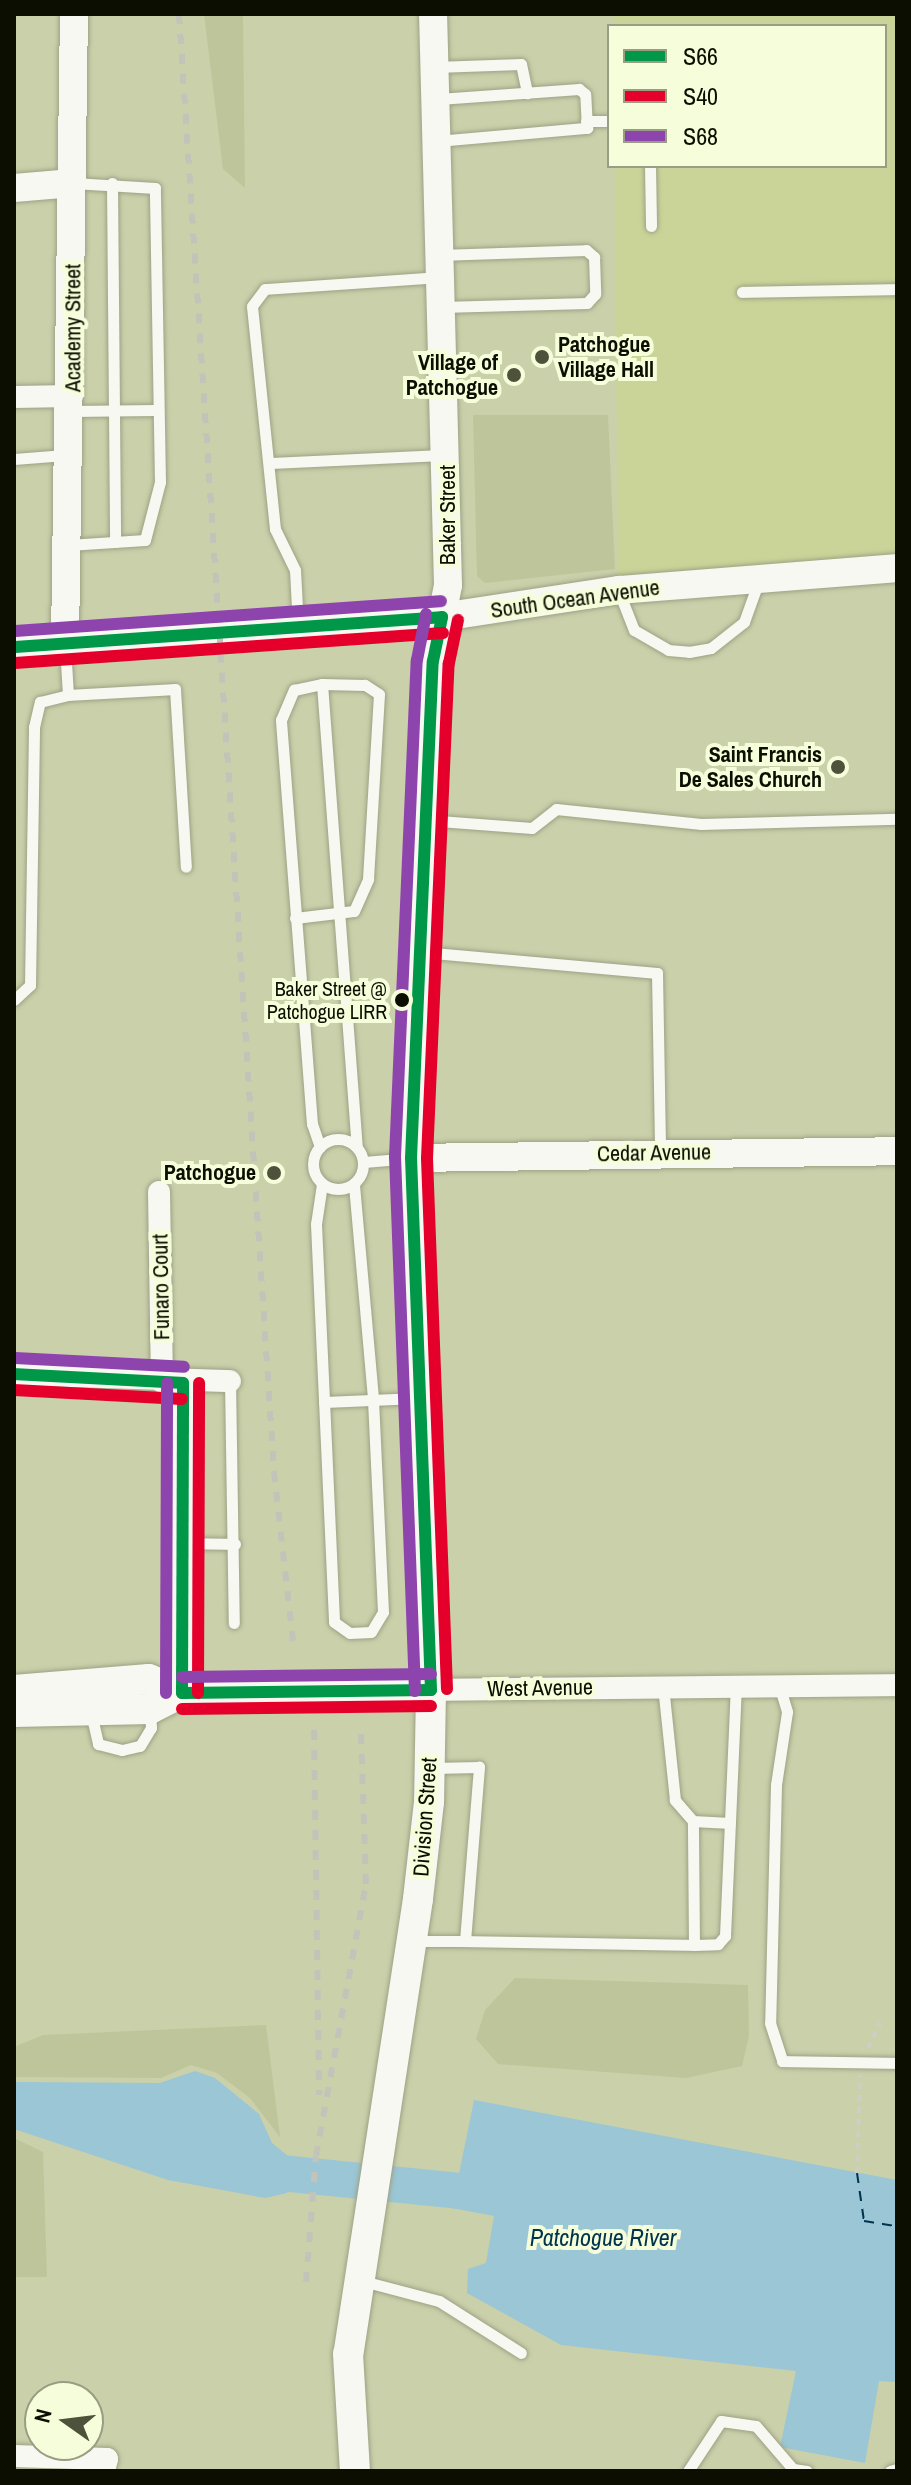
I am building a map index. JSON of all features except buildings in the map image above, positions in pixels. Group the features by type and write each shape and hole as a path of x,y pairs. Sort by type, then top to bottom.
{"main road":[{"name":"West Avenue","path":"14,1690 149,1679 182,1693 431,1690"},
{"name":"Division Street","path":"355,2471 348,2354 412,1941 430,1768 431,1690"},
{"name":"West Avenue","path":"14,1712 150,1709 182,1693"}],"street":[{"name":"Academy Street","path":"65,641 72,404 74,14"},
{"name":"Baker Street","path":"411,1158 416,951 433,661 448,585 448,455 440,307 433,14"},
{"path":"14,188 73,183"},
{"path":"14,397 72,404"},
{"name":"South Ocean Avenue","path":"14,647 65,641 442,617 619,590 897,568"},
{"name":"Cedar Avenue","path":"411,1158 897,1151"},
{"name":"Division Street","path":"411,1158 431,1690"},
{"name":"Funaro Court","path":"159,1192 184,1543 182,1693"},
{"path":"14,1374 173,1382 230,1381"},
{"name":"West Avenue","path":"431,1690 897,1685"},
{"path":"14,2456 107,2459 104,2471"}],"lane":[{"path":"435,67 521,64 527,93"},
{"path":"435,99 579,89 585,94 586,121 583,131 436,141"},
{"path":"586,121 607,121"},
{"path":"650,168 651,226"},
{"path":"67,545 145,540 160,482 155,410 151,184 73,183"},
{"path":"112,183 115,542"},
{"path":"298,627 295,570 275,529 271,463 252,306 265,289 586,250 594,257 595,294 587,303 440,307"},
{"path":"742,292 897,289"},
{"path":"72,404 113,410 155,410"},
{"path":"14,459 69,455"},
{"path":"271,463 448,455"},
{"path":"619,590 634,630 668,650 689,652 719,643 744,622 759,579"},
{"path":"65,641 68,695"},
{"path":"322,684 357,1147 364,1162 354,1185 373,1398 383,1612 371,1632 341,1632 334,1622 316,1224 322,1184"},
{"path":"295,918 340,916 354,911 368,879 379,694 365,685 322,684 294,690 281,720 295,918 312,1124 320,1147 313,1170 322,1184 338,1190 354,1185"},
{"path":"14,1000 30,985 34,727 40,702 68,695 175,689 186,867"},
{"path":"424,820 532,828 556,809 701,824 897,819"},
{"path":"416,951 657,973 660,1153"},
{"path":"320,1147 343,1139 357,1147"},
{"path":"364,1162 411,1158"},
{"path":"230,1381 234,1623"},
{"path":"324,1402 422,1398"},
{"path":"184,1543 235,1544"},
{"path":"412,1941 718,1944 725,1936 736,1685"},
{"path":"779,1685 787,1712 776,1785 770,2023 782,2061 897,2063"},
{"path":"663,1686 675,1800 693,1821 694,1945"},
{"path":"91,1710 98,1744 122,1750 140,1746 151,1728 150,1709"},
{"path":"430,1768 479,1767 465,1941"},
{"path":"693,1821 730,1823"},
{"path":"359,2280 439,2301 521,2353"},
{"path":"688,2471 721,2421 756,2426 793,2469 807,2471"},
{"path":"890,2471 897,2469"}],"path":[{"path":"857,2173 861,2063 880,2023"}],"shaded area":[{"path":"204,14 243,14 245,188 223,169"},
{"path":"613,14 897,14 897,554 618,582 615,168 887,168 887,24 613,24"},
{"path":"473,415 608,415 615,569 485,583 477,576"},
{"path":"515,1978 748,1985 749,2036 742,2066 686,2078 498,2064 476,2039 485,2010"},
{"path":"266,2025 280,2137 250,2098 217,2073 191,2065 161,2078 14,2077 14,2047 43,2035"},
{"path":"14,2138 43,2152 47,2277 14,2277"}],"water":[{"path":"195,2071 215,2078 259,2114 272,2143 293,2160 287,2193 265,2198 168,2180 14,2129 14,2082 160,2083"},
{"name":"Patchogue River","path":"474,2100 897,2180 897,2382 879,2381 865,2463 780,2447 796,2371 561,2345 467,2293 468,2269 486,2263 494,2216 452,2208"}],"waterway":[{"name":"Patchogue River","path":"243,2164 271,2172 502,2195"}],"ferry route":[{"path":"857,2173 864,2221 897,2226"}],"railway":[{"path":"179,14 274,1472 294,1649"},
{"path":"314,1730 319,2095"},
{"path":"306,2282 316,2156 366,1884 361,1733"}],"transit line":[{"name":"S68","path":"14,631 441,601"},
{"name":"S68","path":"415,1691 395,1157 417,660 426,614"},
{"name":"S66","path":"14,647 442,617"},
{"name":"S66","path":"431,1690 411,1158 433,661 442,617"},
{"name":"S40","path":"447,1689 427,1158 449,663 458,620"},
{"name":"S40","path":"15,663 443,633"},
{"name":"S68","path":"15,1358 184,1367"},
{"name":"S66","path":"14,1374 183,1383"},
{"name":"S68","path":"166,1693 167,1383"},
{"name":"S66","path":"182,1693 183,1383"},
{"name":"S40","path":"198,1693 199,1383"},
{"name":"S40","path":"14,1390 182,1399"},
{"name":"S68","path":"182,1677 431,1674"},
{"name":"S66","path":"182,1693 431,1690"},
{"name":"S40","path":"182,1709 431,1706"}],"place":[{"name":"Patchogue Village Hall","path":"542,357"},
{"name":"Village of Patchogue","path":"514,375"},
{"name":"Saint Francis De Sales Church","path":"838,767"},
{"name":"Baker Street @ Patchogue LIRR","path":"402,1000"},
{"name":"Patchogue","path":"274,1173"}]}
